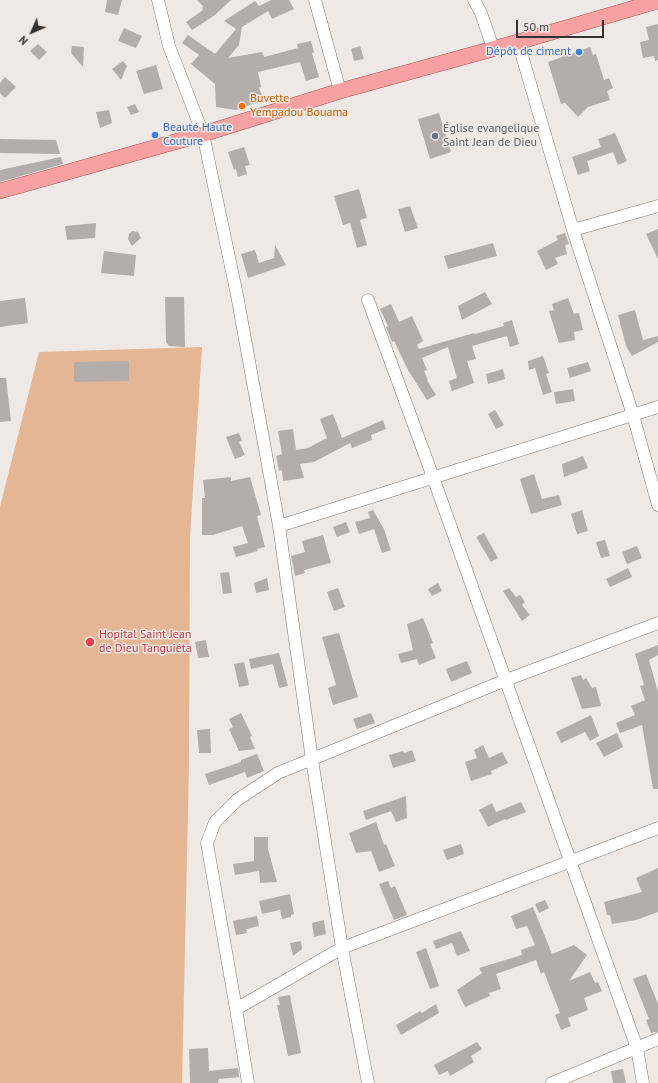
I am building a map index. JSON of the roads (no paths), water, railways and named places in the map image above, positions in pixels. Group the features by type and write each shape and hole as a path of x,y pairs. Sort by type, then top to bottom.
{"main road":[{"path":"0,191 203,134 340,91 518,42 658,1"}],"street":[{"path":"158,0 169,46 203,134 237,295 279,526 312,760 342,948 368,1083"},
{"path":"315,0 340,91"},
{"path":"474,0 481,14 493,48"},
{"path":"518,42 573,230 633,415 658,505"},
{"path":"573,230 658,206"},
{"path":"368,300 571,860 637,1048 643,1083"},
{"path":"279,526 658,406"},
{"path":"248,1083 207,843 216,822 237,800 278,774 506,680 658,623"},
{"path":"236,1009 342,948 658,828"},
{"path":"552,1083 658,1039"}],"place":[{"name":"Dépôt de ciment","path":"579,52"},
{"name":"Buvette Yempadou Bouama","path":"242,106"},
{"name":"Beauté Haute Couture","path":"155,135"},
{"name":"Église evangelique Saint Jean de Dieu","path":"435,136"},
{"name":"Hopital Saint Jean de Dieu Tanguiéta","path":"90,642"}]}
